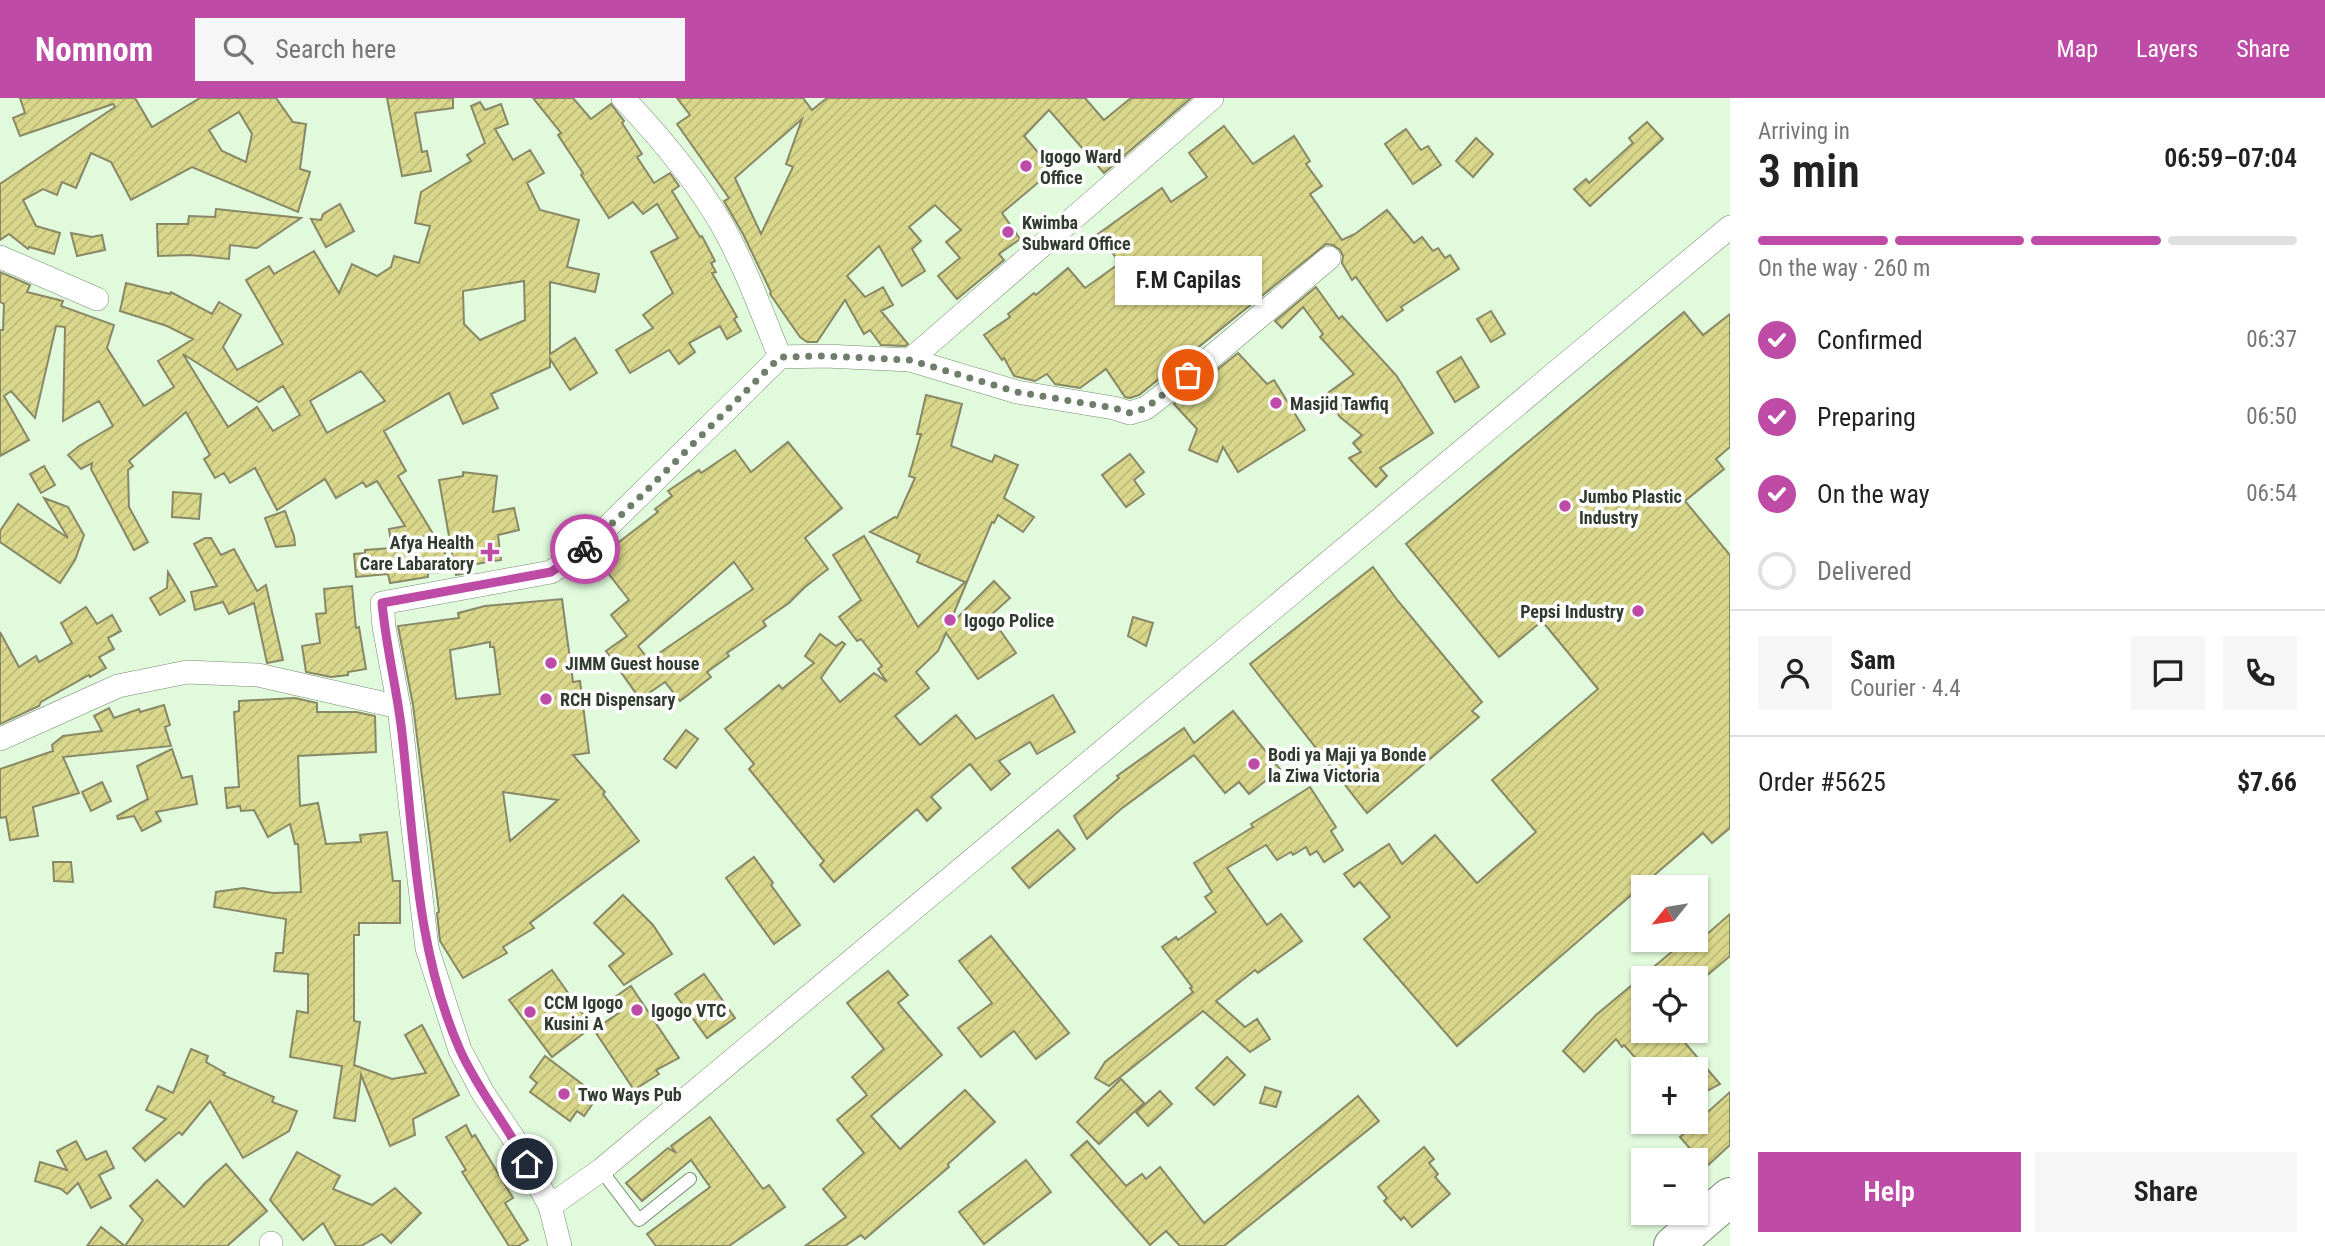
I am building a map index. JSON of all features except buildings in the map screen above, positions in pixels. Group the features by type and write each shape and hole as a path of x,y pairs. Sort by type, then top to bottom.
{"highway":[{"path":"1673,1246 1730,1196"}],"street":[{"path":"624,98 693,180 723,226 780,357"},
{"path":"910,360 1212,98"},
{"path":"550,1206 601,1170 1730,228"},
{"path":"0,257 97,299"},
{"path":"560,1246 550,1206 516,1142 483,1093 460,1050 427,948 399,707 382,603 551,572 585,549 612,524 780,357 910,360 1017,392 1130,413 1146,408 1203,364 1329,258"},
{"path":"0,739 118,685 187,672 258,675 399,707"}],"lane":[{"path":"601,1170 639,1220 690,1179"}],"way so far":[{"path":"585,549 780,357 910,360 1017,392 1130,413 1146,408 1188,375"}],"place":[{"name":"Igogo Ward Office","path":"1026,166"},
{"name":"Kwimba Subward Office","path":"1008,232"},
{"name":"F.M Capilas","path":"1188,375"},
{"name":"Masjid Tawfiq","path":"1276,403"},
{"name":"Jumbo Plastic Industry","path":"1565,506"},
{"name":"Afya Health Care Labaratory","path":"490,552"},
{"name":"Pepsi Industry","path":"1638,611"},
{"name":"Igogo Police","path":"950,620"},
{"name":"JIMM Guest house","path":"551,663"},
{"name":"RCH Dispensary","path":"546,699"},
{"name":"Bodi ya Maji ya Bonde la Ziwa Victoria","path":"1254,764"},
{"name":"Igogo VTC","path":"637,1010"},
{"name":"CCM Igogo Kusini A","path":"530,1012"},
{"name":"Two Ways Pub","path":"564,1094"}],"route":[{"path":"527,1164 460,1050 427,948 399,707 382,603 551,572 585,549"}]}
